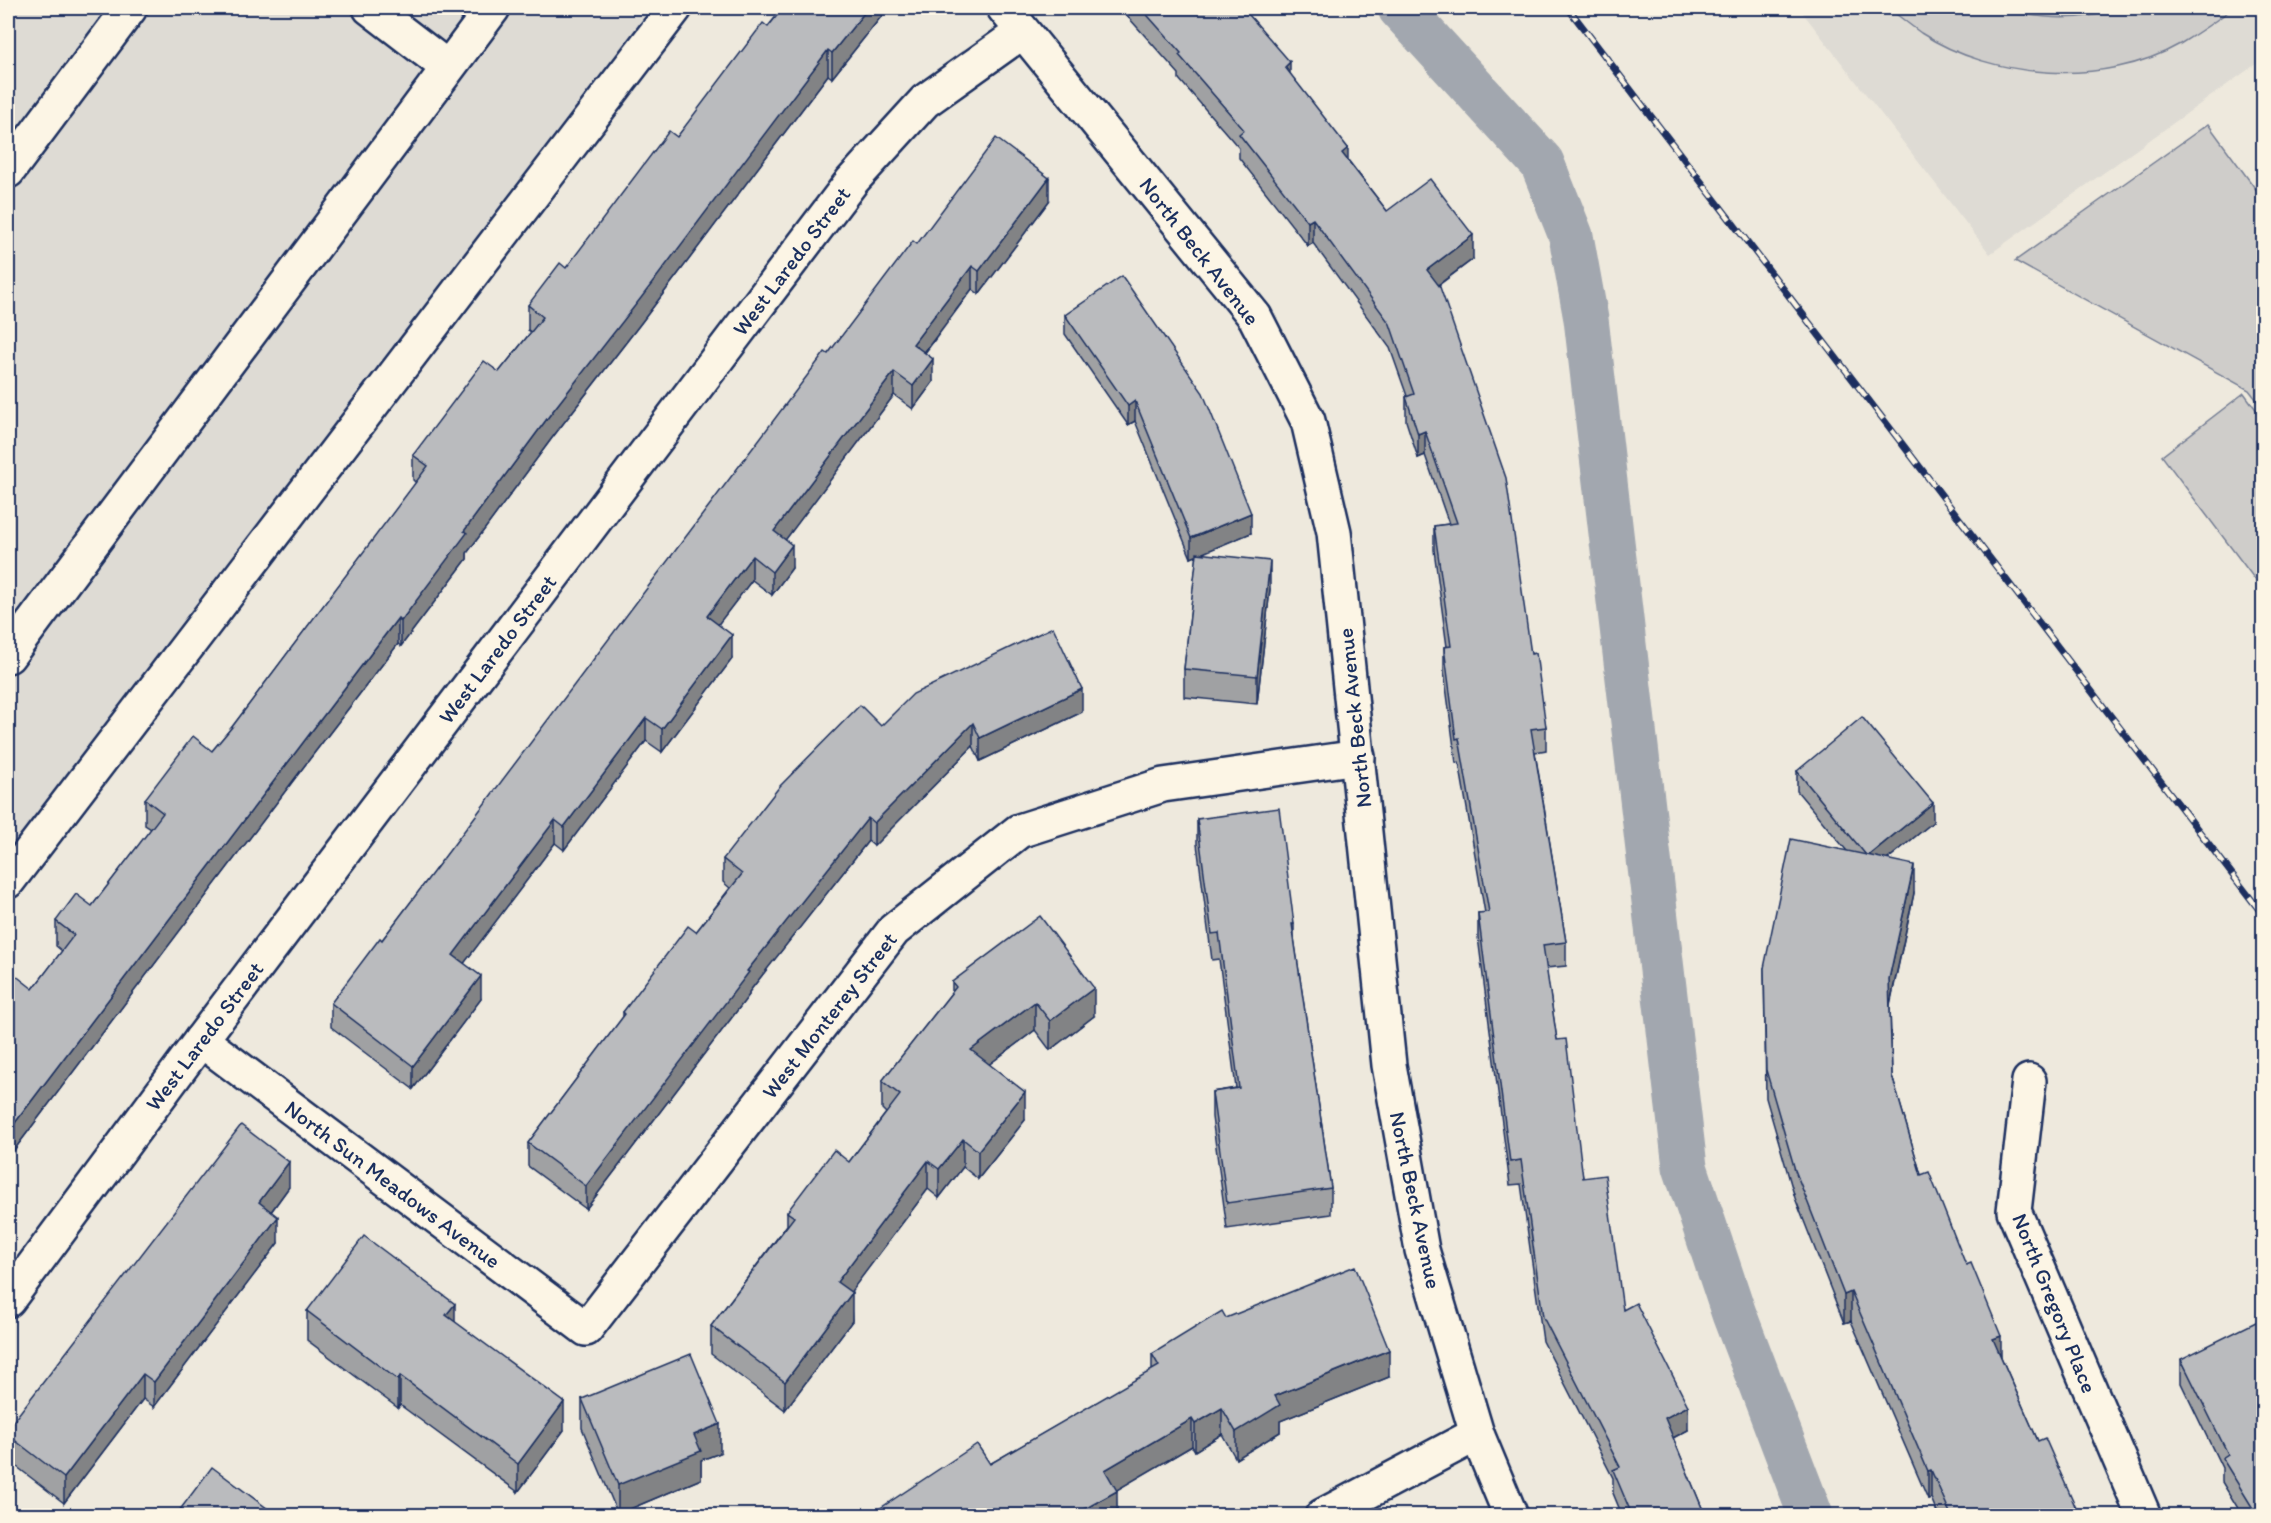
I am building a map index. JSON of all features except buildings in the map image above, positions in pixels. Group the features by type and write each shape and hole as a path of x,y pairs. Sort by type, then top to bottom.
{"street":[{"path":"8,171 130,8"},
{"path":"370,8 447,66"},
{"path":"8,656 447,66 493,8"},
{"path":"8,882 675,8"},
{"name":"North Beck Avenue","path":"1013,20 1255,317 1308,421 1334,532 1391,1076 1422,1250 1477,1434 1511,1515"},
{"name":"West Laredo Street","path":"8,1300 201,1040 852,181 926,101 1013,20"},
{"name":"West Monterey Street","path":"586,1329 894,930 1019,831 1163,785 1358,757"},
{"name":"North Sun Meadows Avenue","path":"201,1040 586,1329"},
{"name":"North Gregory Place","path":"2029,1081 2014,1211 2144,1515"},
{"path":"1322,1515 1477,1434"}],"shaded area":[{"path":"8,8 655,8 8,857"},
{"path":"1799,8 2263,8 2263,59 1990,254"},
{"path":"1888,8 2001,8 2032,15 2062,18 2093,15 2124,8 2233,8 2180,44 2150,58 2118,67 2084,72 2049,72 1981,61 1950,49 1921,33"},
{"path":"2208,124 2263,199 2263,408 2249,390 2015,261"},
{"path":"2244,393 2263,419 2263,590 2162,456"}],"waterway":[{"path":"1400,8 1542,163 1571,236 1586,319 1685,1167 1734,1314 1811,1516"}],"railway":[{"path":"1568,8 2264,916"}]}
